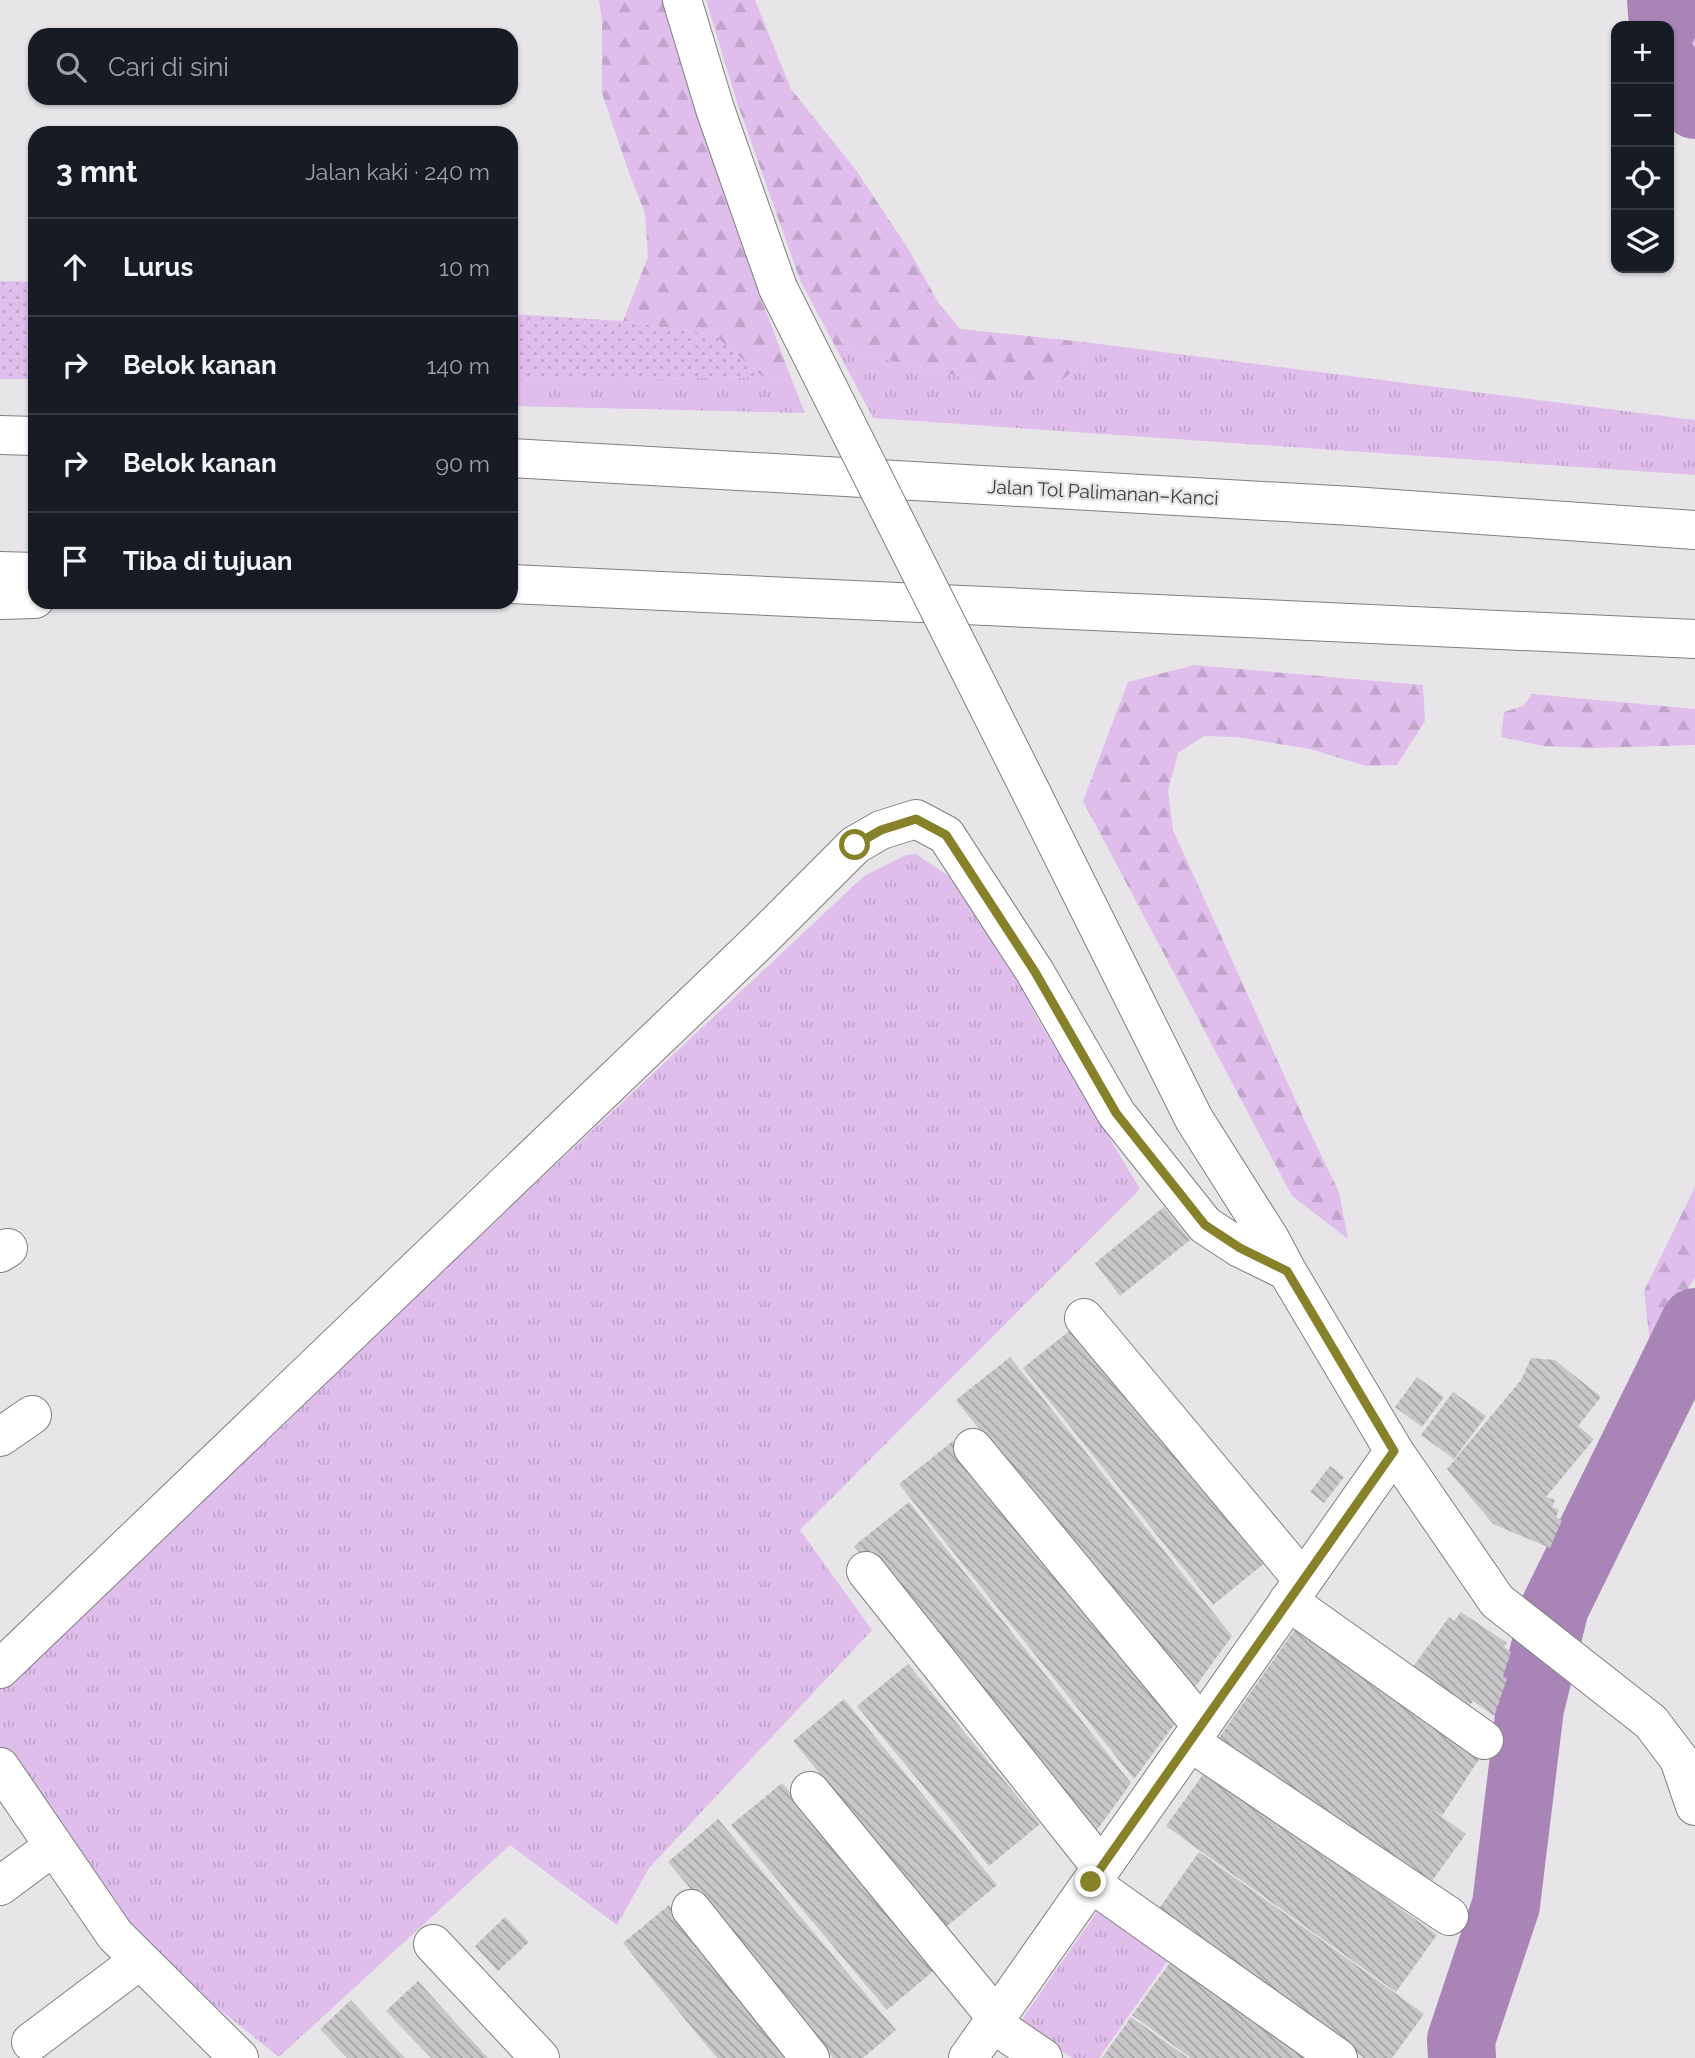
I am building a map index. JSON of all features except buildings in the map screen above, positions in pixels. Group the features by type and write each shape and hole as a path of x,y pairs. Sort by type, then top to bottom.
{"main road":[{"path":"682,0 715,109 778,288 1194,1119 1270,1239 1394,1451 1497,1601 1651,1722 1679,1759 1695,1806"},
{"path":"0,435 28,436"},
{"name":"Jalan Tol Palimanan–Kanci","path":"518,458 1352,506 1695,530"},
{"path":"0,571 28,572"},
{"path":"518,584 1695,639"},
{"path":"0,600 28,599"},
{"path":"0,1670 679,1018 855,845 881,830 916,819 946,835 1035,972 1116,1113 1205,1225 1240,1248 1287,1271"},
{"path":"1084,1318 1295,1591 1485,1741"},
{"path":"0,1437 32,1415"},
{"path":"973,1448 1195,1733 1449,1916"},
{"path":"968,2058 1394,1451"},
{"path":"866,1571 1096,1875 1338,2058"},
{"path":"0,1767 115,1935 239,2058"},
{"path":"810,1791 994,2020 1043,2058"},
{"path":"0,1886 54,1846"},
{"path":"691,1909 810,2058"},
{"path":"433,1944 540,2058"},
{"path":"31,2042 140,1960"}],"green space":[{"path":"599,0 662,0 724,193 793,383 763,377 714,335 623,321 648,257 645,213 602,93 602,22"},
{"path":"706,0 755,0 791,89 856,170 909,250 938,302 960,329 1084,342 1080,366 1054,386 971,379 836,348 800,280 737,102"},
{"path":"1674,0 1695,0 1695,68 1674,29"},
{"path":"0,281 28,282 28,379 0,379"},
{"path":"518,314 623,321 714,335 763,377 518,381"},
{"path":"1084,342 1695,420 1695,475 873,418 836,348 971,379 1080,366"},
{"path":"763,377 793,383 805,413 518,406 518,381"},
{"path":"1194,665 1423,685 1425,721 1397,765 1366,766 1310,749 1236,737 1204,736 1178,753 1168,791 1173,830 1339,1192 1348,1239 1292,1196 1083,801 1128,682"},
{"path":"1532,694 1695,709 1695,745 1592,748 1543,746 1501,737 1504,712 1523,706"},
{"path":"916,854 950,877 994,934 1035,1014 1140,1189 800,1530 872,1630 649,1868 617,1925 510,1845 279,2057 153,1956 0,1751 0,1685 864,876 906,855"},
{"path":"1695,1187 1695,1278 1650,1343 1644,1291"},
{"path":"1101,1906 1171,1956 1099,2058 1072,2058 1020,2022"}],"waterway":[{"path":"1661,0 1663,21"},
{"path":"1674,76 1695,105"},
{"path":"1462,2058 1461,2040 1506,1905 1530,1708 1555,1607 1695,1322"}],"route":[{"path":"855,845 881,830 916,819 946,835 1035,972 1116,1113 1205,1225 1240,1248 1287,1271 1394,1451 1091,1882"}]}
